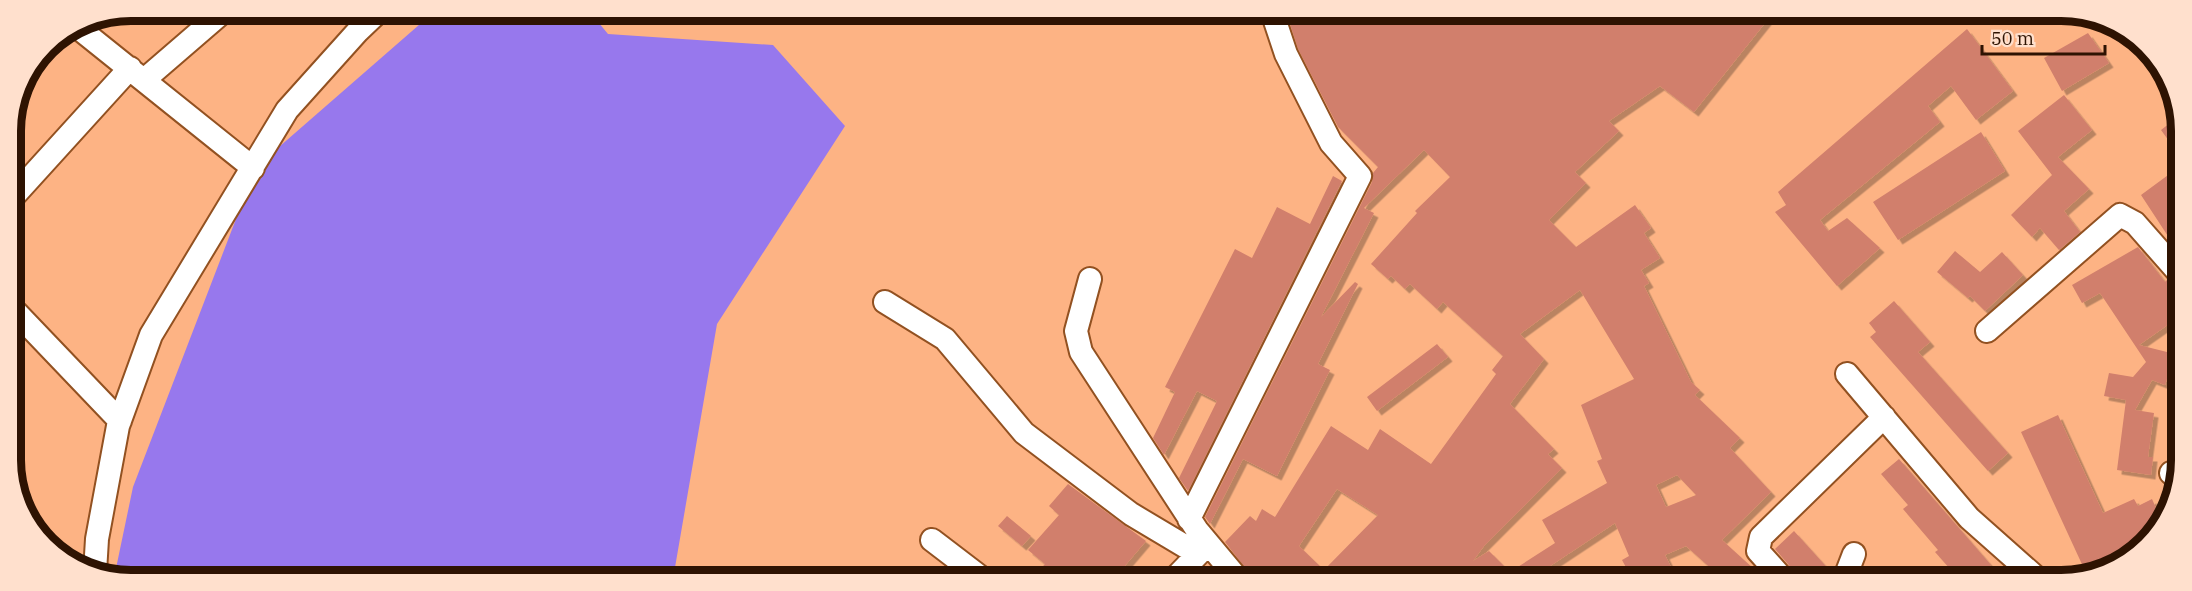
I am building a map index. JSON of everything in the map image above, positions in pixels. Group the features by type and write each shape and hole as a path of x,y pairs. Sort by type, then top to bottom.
{"street":[{"path":"21,189 137,74 210,21"},
{"path":"95,564 97,539 120,421 151,335 287,110 368,21"},
{"path":"1190,519 1360,176 1331,143 1286,54 1275,21"},
{"path":"83,32 253,168"},
{"path":"1987,331 2120,215 2135,223 2171,264"},
{"path":"1090,279 1076,331 1081,351 1190,519 1203,549"},
{"path":"885,302 945,339 1024,433 1131,514 1203,549 1228,570"},
{"path":"21,317 120,421"},
{"path":"1847,374 1969,518 2028,570"},
{"path":"1775,570 1758,551 1761,537 1884,417"},
{"path":"932,540 971,570"},
{"path":"1183,570 1203,549"},
{"path":"1848,570 1854,554"}],"shaded area":[{"path":"424,21 597,21 608,34 773,45 845,126 717,324 675,570 116,569 133,487 256,167"}],"building":[{"path":"1289,21 1767,21 1694,112 1660,86 1609,121 1619,131 1575,172 1586,183 1549,220 1576,247 1635,205 1651,228 1644,233 1660,258 1641,270 1649,283 1644,286 1691,382 1700,390 1695,395 1740,438 1730,448 1771,492 1722,540 1755,570 1713,570 1686,546 1665,555 1672,570 1628,570 1622,560 1629,556 1615,523 1544,570 1513,570 1555,543 1542,520 1607,483 1597,461 1602,459 1581,405 1634,379 1580,290 1520,334 1544,359 1510,404 1554,449 1548,454 1562,468 1484,546 1473,561 1489,551 1508,570 1324,570 1247,570 1225,542 1250,516 1256,521 1262,509 1275,517 1331,426 1368,450 1380,429 1431,464 1496,374 1492,370 1503,356 1443,302 1437,309 1410,284 1405,289 1391,276 1388,279 1371,264 1417,213 1415,211 1450,177 1424,150 1364,208 1374,213 1321,317 1355,282 1358,284 1318,364 1330,370 1277,476 1243,459 1210,524 1205,517 1372,182 1373,173 1378,167 1338,127 1298,49","holes":["1677,475 1696,495 1666,507 1656,485","1337,489 1378,515 1324,570 1299,546"]},
{"path":"1967,29 2013,91 1976,120 1951,86 1928,106 1940,122 1820,220 1828,231 1847,218 1880,248 1837,286 1775,212 1786,205 1778,192"},
{"path":"2088,33 2109,63 2062,91 2044,58"},
{"path":"2064,95 2092,130 2058,157 2089,189 2064,211 2080,232 2059,250 2040,228 2032,237 2011,215 2052,175 2018,131"},
{"path":"2171,122 2171,144 2161,130"},
{"path":"1981,132 2005,171 1898,240 1873,202"},
{"path":"2171,173 2171,241 2141,195"},
{"path":"1333,176 1342,181 1188,491 1179,478 1217,401 1197,391 1164,455 1153,438 1175,392 1165,387 1235,249 1252,258 1277,207 1310,224"},
{"path":"2138,247 2165,282 2167,280 2171,282 2171,323 2139,345 2171,353 2171,366 2165,385 2152,380 2135,410 2154,413 2148,457 2153,457 2151,475 2117,470 2126,400 2104,396 2109,373 2133,377 2146,362 2100,293 2082,303 2072,285"},
{"path":"1955,251 1980,272 2002,252 2023,275 1985,311 1970,296 1968,298 1937,272"},
{"path":"1894,301 1930,342 1918,352 2008,453 1988,471 1870,337 1876,332 1869,323"},
{"path":"1437,344 1448,357 1377,411 1367,397"},
{"path":"2058,415 2103,513 2134,499 2138,506 2152,499 2158,512 2144,533 2134,543 2110,559 2084,568 2021,432"},
{"path":"1899,459 1991,565 1986,570 1951,570 1935,552 1938,550 1903,509 1908,505 1881,474"},
{"path":"1068,484 1146,541 1123,568 1125,570 1039,570 1045,564 1028,550 1059,515 1049,506"},
{"path":"1007,516 1031,536 1022,546 998,526"},
{"path":"1794,531 1829,570 1793,570 1775,549"}]}
